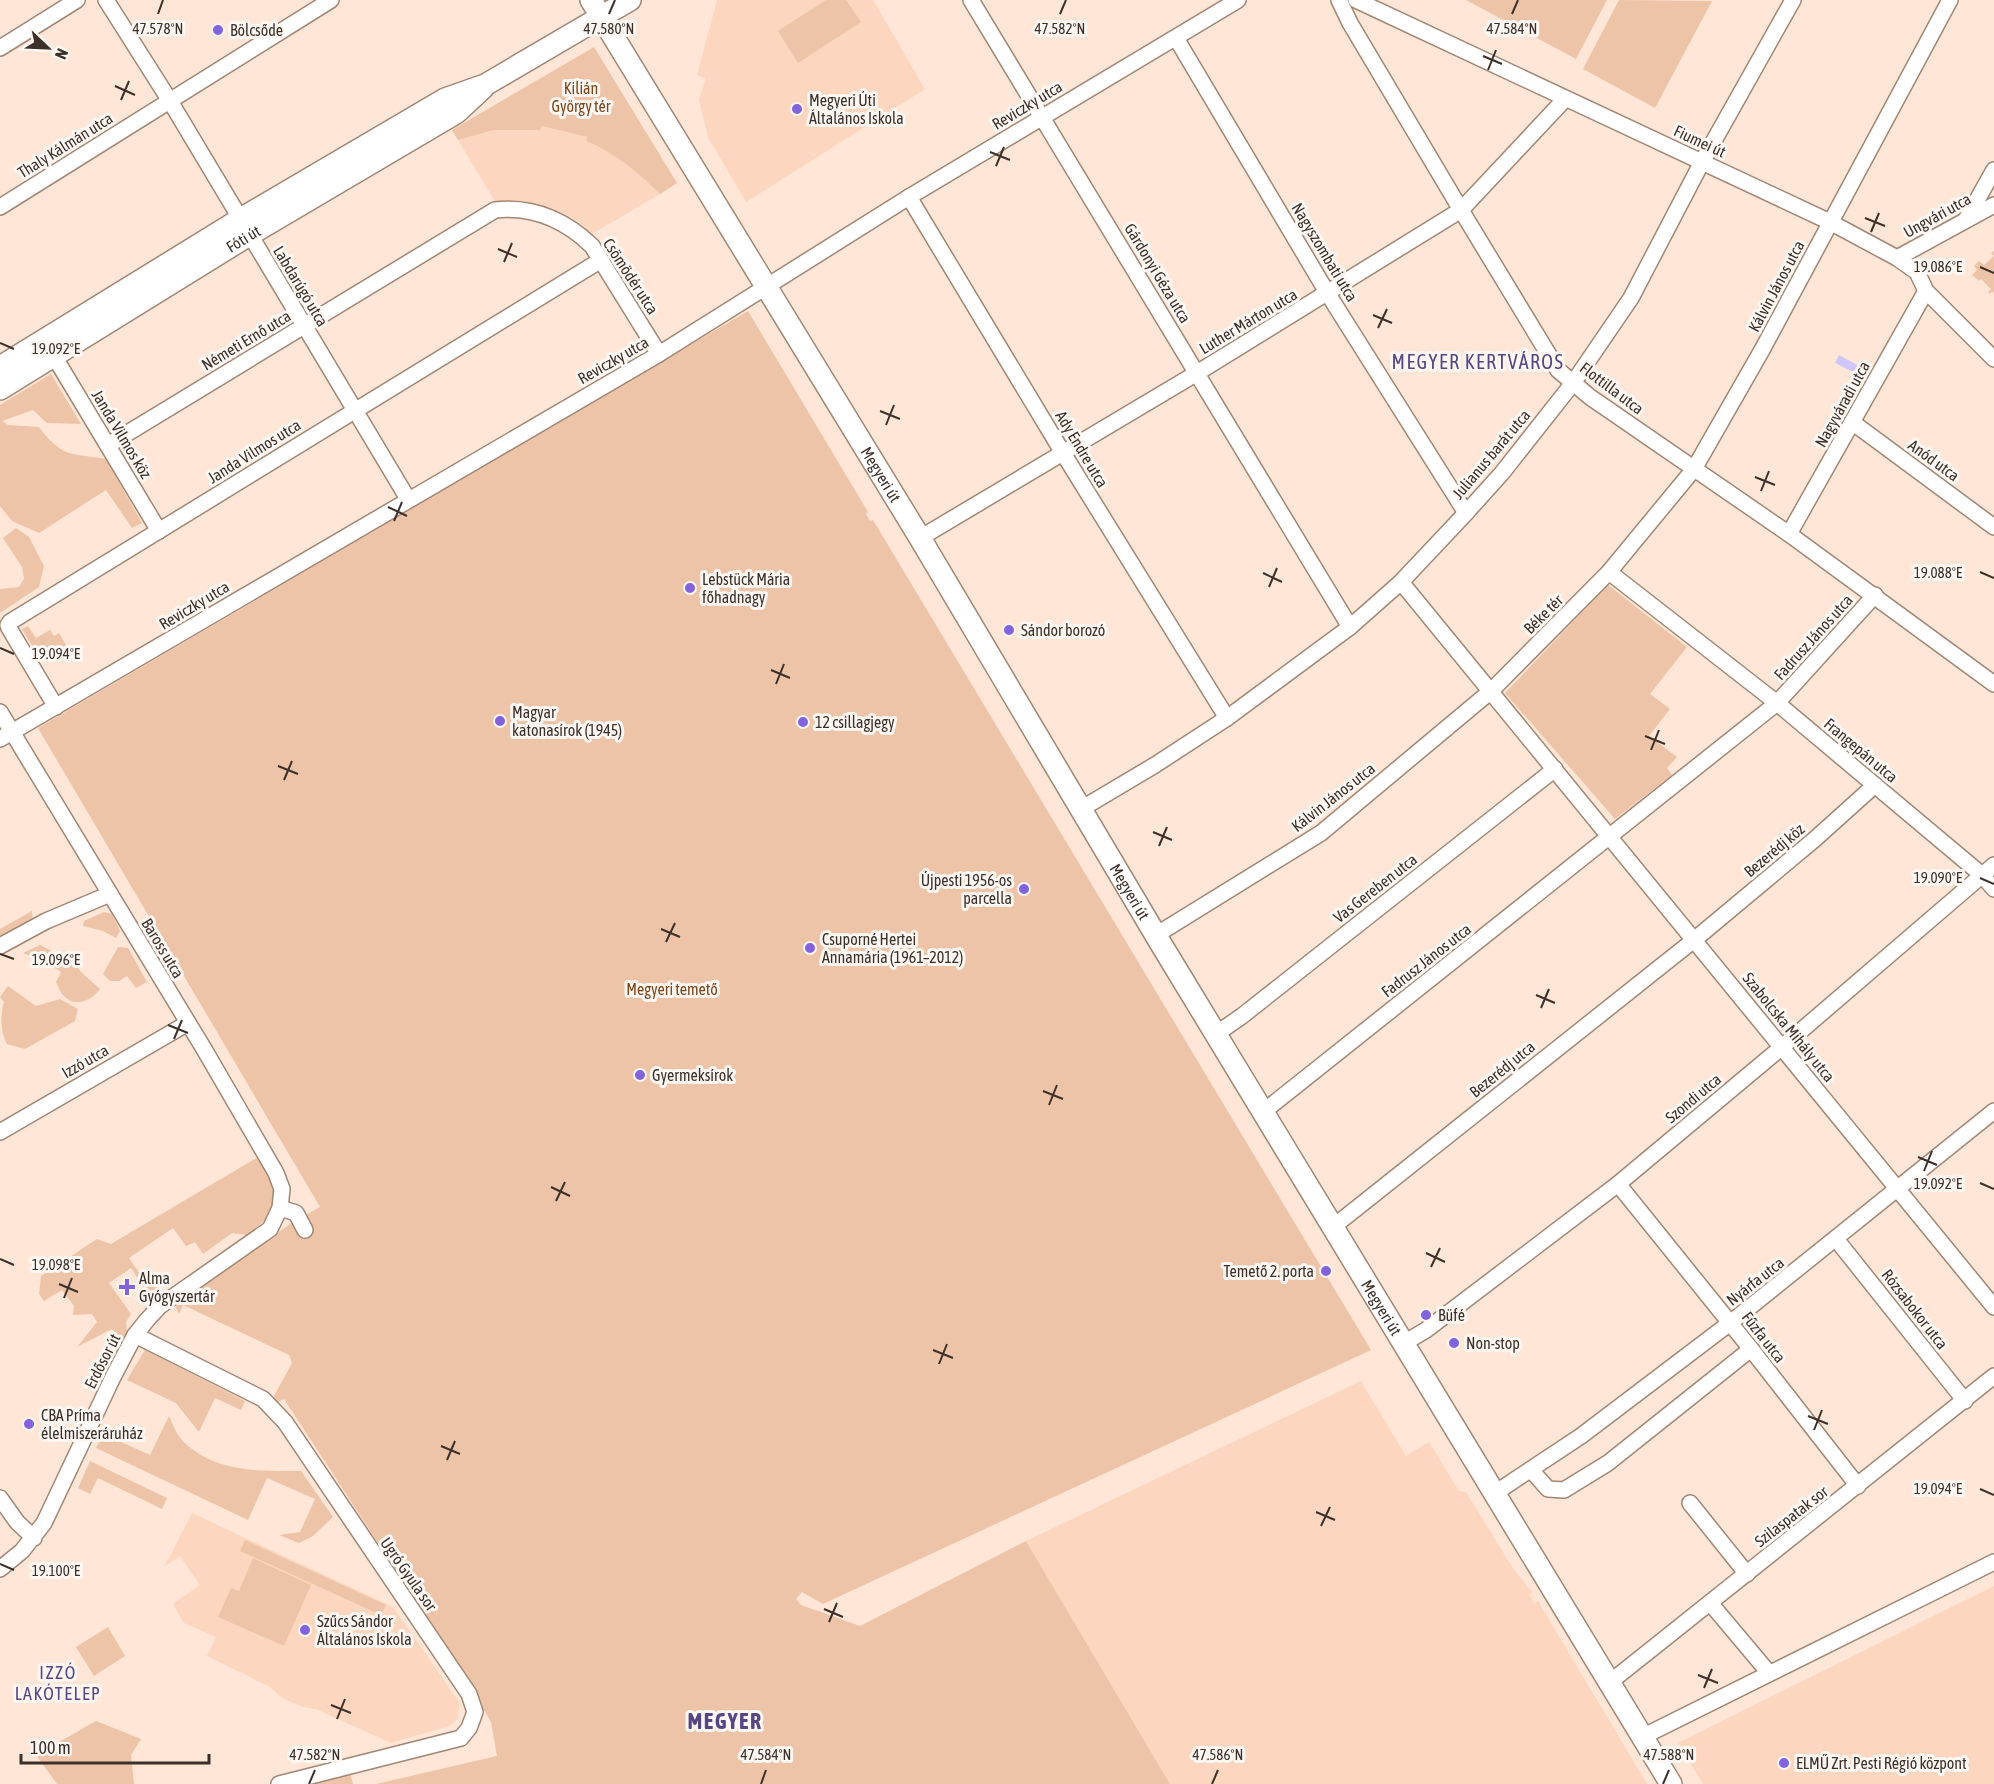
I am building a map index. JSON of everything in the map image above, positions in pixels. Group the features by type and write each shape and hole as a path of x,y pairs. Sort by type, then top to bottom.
{"main road":[{"name":"Fóti út","path":"0,389 54,356 244,228 445,99 485,85 597,9 630,0"},
{"name":"Megyeri út","path":"597,9 920,538 1156,935 1671,1784"},
{"name":"Fóti út","path":"0,367 244,228"}],"street":[{"path":"0,48 77,0"},
{"name":"Labdarúgó utca","path":"106,0 170,101 408,499"},
{"name":"Thaly Kálmán utca","path":"0,207 331,0"},
{"name":"Gárdonyi Géza utca","path":"971,0 1350,627"},
{"name":"Reviczky utca","path":"6,736 659,354 909,197 1176,38 1215,6 1239,0"},
{"name":"Flottilla utca","path":"1340,0 1350,23 1556,366 1590,397 1875,595 1994,684"},
{"name":"Fiumei út","path":"1356,0 1830,222 1898,258 1917,272 1926,291 1994,359"},
{"name":"Julianus barát utca","path":"1082,809 1227,718 1350,627 1401,582 1502,473 1573,383 1630,298 1702,162 1793,0"},
{"name":"Kálvin János utca","path":"1609,572 1694,469 1762,350 1950,0"},
{"name":"Nagyszombati utca","path":"1176,38 1328,294 1466,513"},
{"name":"Luther Márton utca","path":"920,538 1328,294 1461,210 1565,99"},
{"path":"1967,218 1994,170"},
{"name":"Ady Endre utca","path":"909,197 1063,453 1227,718"},
{"name":"Ungvári utca","path":"1898,258 1994,205"},
{"name":"Csömödér utca","path":"495,210 528,210 554,219 580,234 602,260 659,354"},
{"name":"Németi Ernő utca","path":"108,445 495,210"},
{"name":"Janda Vilmos utca","path":"56,707 8,625 602,260"},
{"name":"Nagyváradi utca","path":"1789,534 1926,291"},
{"name":"Janda Vilmos köz","path":"54,356 159,531"},
{"name":"Anód utca","path":"1852,422 1994,527"},
{"name":"Frangepán utca","path":"1609,572 1777,703 1982,875 1994,889"},
{"name":"Béke tér","path":"1491,691 1609,572"},
{"path":"1401,582 1556,770"},
{"name":"Fadrusz János utca","path":"1777,703 1875,595"},
{"name":"Kálvin János utca","path":"1156,935 1321,832 1491,691"},
{"path":"1611,837 1777,703"},
{"name":"Baross utca","path":"0,712 6,736 110,894 276,1173 282,1189 280,1208"},
{"name":"Szabolcska Mihály utca","path":"1556,770 1994,1307"},
{"name":"Vas Gereben utca","path":"1216,1034 1556,770"},
{"name":"Bezerédj köz","path":"1694,939 1815,839 1875,785"},
{"name":"Fadrusz János utca","path":"1263,1112 1611,837"},
{"name":"Szondi utca","path":"1404,1343 1426,1330 1618,1184 1994,865"},
{"path":"0,946 46,921 110,894"},
{"name":"Bezerédj utca","path":"1333,1227 1694,939"},
{"name":"Izzó utca","path":"0,1132 188,1023"},
{"name":"Nyárfa utca","path":"1495,1493 1581,1436 1730,1323 1994,1111"},
{"name":"Fűzfa utca","path":"1618,1184 1858,1486"},
{"path":"280,1208 296,1213 306,1230"},
{"name":"Erdősor út","path":"0,1569 34,1538 52,1509 135,1335 160,1306 270,1229 280,1208"},
{"name":"Rózsabokor utca","path":"1836,1239 1965,1401"},
{"name":"Ugró Gyula sor","path":"135,1335 263,1400 285,1422 469,1694 475,1712 469,1728 461,1738 279,1784"},
{"path":"1531,1470 1548,1489 1564,1490 1608,1464 1751,1349"},
{"name":"Szilaspatak sor","path":"1609,1683 1711,1604 1994,1376"},
{"path":"0,1498 17,1522 34,1538"},
{"path":"1690,1503 1747,1574"},
{"path":"1642,1737 1994,1562"},
{"path":"1711,1604 1769,1673"}],"shaded area":[{"name":"Megyeri Úti Általános Iskola","path":"717,0 873,0 925,89 746,202 708,137 699,100 706,78 697,75"},
{"path":"542,126 587,137 586,141 620,159 642,175 660,194 592,234 573,218 549,207 518,201 496,203 458,140 494,130 540,130"},
{"path":"1839,355 1859,366 1855,373 1835,363"},
{"path":"1361,1381 1406,1456 1429,1442 1459,1491 1466,1492 1514,1570 1532,1592 1529,1595 1534,1603 1538,1601 1647,1784 1170,1784 1026,1541"},
{"name":"Szűcs Sándor Általános Iskola","path":"192,1513 393,1607 459,1702 458,1719 449,1726 391,1743 316,1709 303,1707 282,1698 270,1687 207,1656 216,1637 184,1623 173,1604 200,1585 180,1556 165,1566"},
{"path":"1994,1586 1994,1784 1703,1784 1678,1743"}],"green space":[{"path":"826,0 846,0 861,22 798,63 778,31"},
{"path":"1466,0 1607,0 1576,59"},
{"path":"1619,0 1712,1 1655,108 1583,69"},
{"name":"Kilián György tér","path":"594,47 677,183 660,194 626,164 586,141 587,137 542,126 540,130 494,130 458,140 452,130"},
{"path":"1994,256 1994,293 1992,291 1990,294 1988,292 1991,289 1981,279 1979,281 1972,275 1977,270 1974,266 1979,261 1984,265"},
{"name":"Megyeri temető","path":"748,311 868,512 866,514 870,521 873,520 1371,1350 823,1604 802,1592 796,1599 801,1605 860,1626 1026,1541 1170,1784 376,1784 497,1756 491,1722 454,1659 284,1399 276,1403 273,1398 292,1363 289,1355 183,1305 179,1314 176,1308 177,1303 293,1222 320,1207 38,728"},
{"path":"51,374 81,424 47,423 33,410 2,421 8,425 39,427 61,449 75,454 106,459 142,523 132,528 106,490 39,533 12,521 0,506 0,405"},
{"path":"16,528 29,537 44,566 39,587 0,613 0,589 19,587 24,579 22,567 3,538"},
{"path":"1608,585 1687,647 1650,694 1670,709 1649,736 1677,757 1667,768 1672,775 1615,819 1505,693"},
{"path":"28,626 36,638 50,630 54,636 59,633 66,645 41,661 22,629"},
{"path":"32,911 33,924 0,942 0,929"},
{"path":"104,912 112,914 120,931 116,938 103,931 83,926 84,921"},
{"path":"40,945 73,962 100,989 93,997 83,1001 73,1002 68,999 62,994 56,982 61,972 23,953"},
{"path":"118,947 128,948 147,982 136,988 127,976 119,981 110,981 103,974"},
{"path":"8,986 36,1006 60,999 78,1009 75,1021 25,1049 7,1044 1,1024 4,1002 0,997"},
{"path":"260,1156 271,1181 275,1200 273,1209 259,1226 246,1235 232,1233 203,1254 195,1242 186,1246 173,1228 129,1258 147,1284 159,1277 163,1282 156,1293 146,1292 131,1268 109,1283 131,1314 126,1322 127,1332 121,1341 112,1329 77,1347 97,1322 92,1314 73,1315 74,1306 62,1290 44,1301 39,1294 41,1276 97,1239 111,1244"},
{"path":"145,1350 245,1401 241,1410 215,1398 199,1432 176,1403 127,1380"},
{"path":"169,1416 183,1441 198,1453 212,1460 255,1470 301,1471 333,1517 313,1536 299,1543 279,1535 300,1532 315,1499 267,1478 248,1520 96,1448 103,1434 150,1455"},
{"path":"90,1461 167,1498 162,1509 98,1478 90,1494 78,1488"},
{"path":"245,1540 386,1605 381,1615 240,1551"},
{"path":"253,1558 311,1585 284,1646 218,1617 231,1588 239,1591"},
{"path":"108,1627 125,1656 94,1676 76,1647"},
{"path":"96,1721 141,1739 131,1755 134,1784 57,1784 36,1755"},
{"path":"348,1765 353,1784 279,1784"}],"place":[{"name":"Bölcsőde","path":"218,30"},
{"name":"Megyeri Úti Általános Iskola","path":"797,109"},
{"name":"Lebstück Mária főhadnagy","path":"690,588"},
{"name":"Sándor borozó","path":"1009,630"},
{"name":"Magyar katonasírok (1945)","path":"500,721"},
{"name":"12 csillagjegy","path":"803,722"},
{"name":"Újpesti 1956-os parcella","path":"1024,889"},
{"name":"Csuporné Hertei Annamária (1961–2012)","path":"810,948"},
{"name":"Gyermeksírok","path":"640,1075"},
{"name":"Temető 2. porta","path":"1326,1271"},
{"name":"Alma Gyógyszertár","path":"127,1287"},
{"name":"Büfé","path":"1426,1315"},
{"name":"Non-stop","path":"1454,1343"},
{"name":"CBA Príma élelmiszeráruház","path":"29,1424"},
{"name":"Szűcs Sándor Általános Iskola","path":"305,1630"},
{"name":"ELMŰ Zrt. Pesti Régió központ","path":"1784,1763"}],"district":[{"name":"MEGYER KERTVÁROS","path":"1478,362"},
{"name":"IZZÓ LAKÓTELEP","path":"58,1683"},
{"name":"MEGYER","path":"725,1721"}]}
